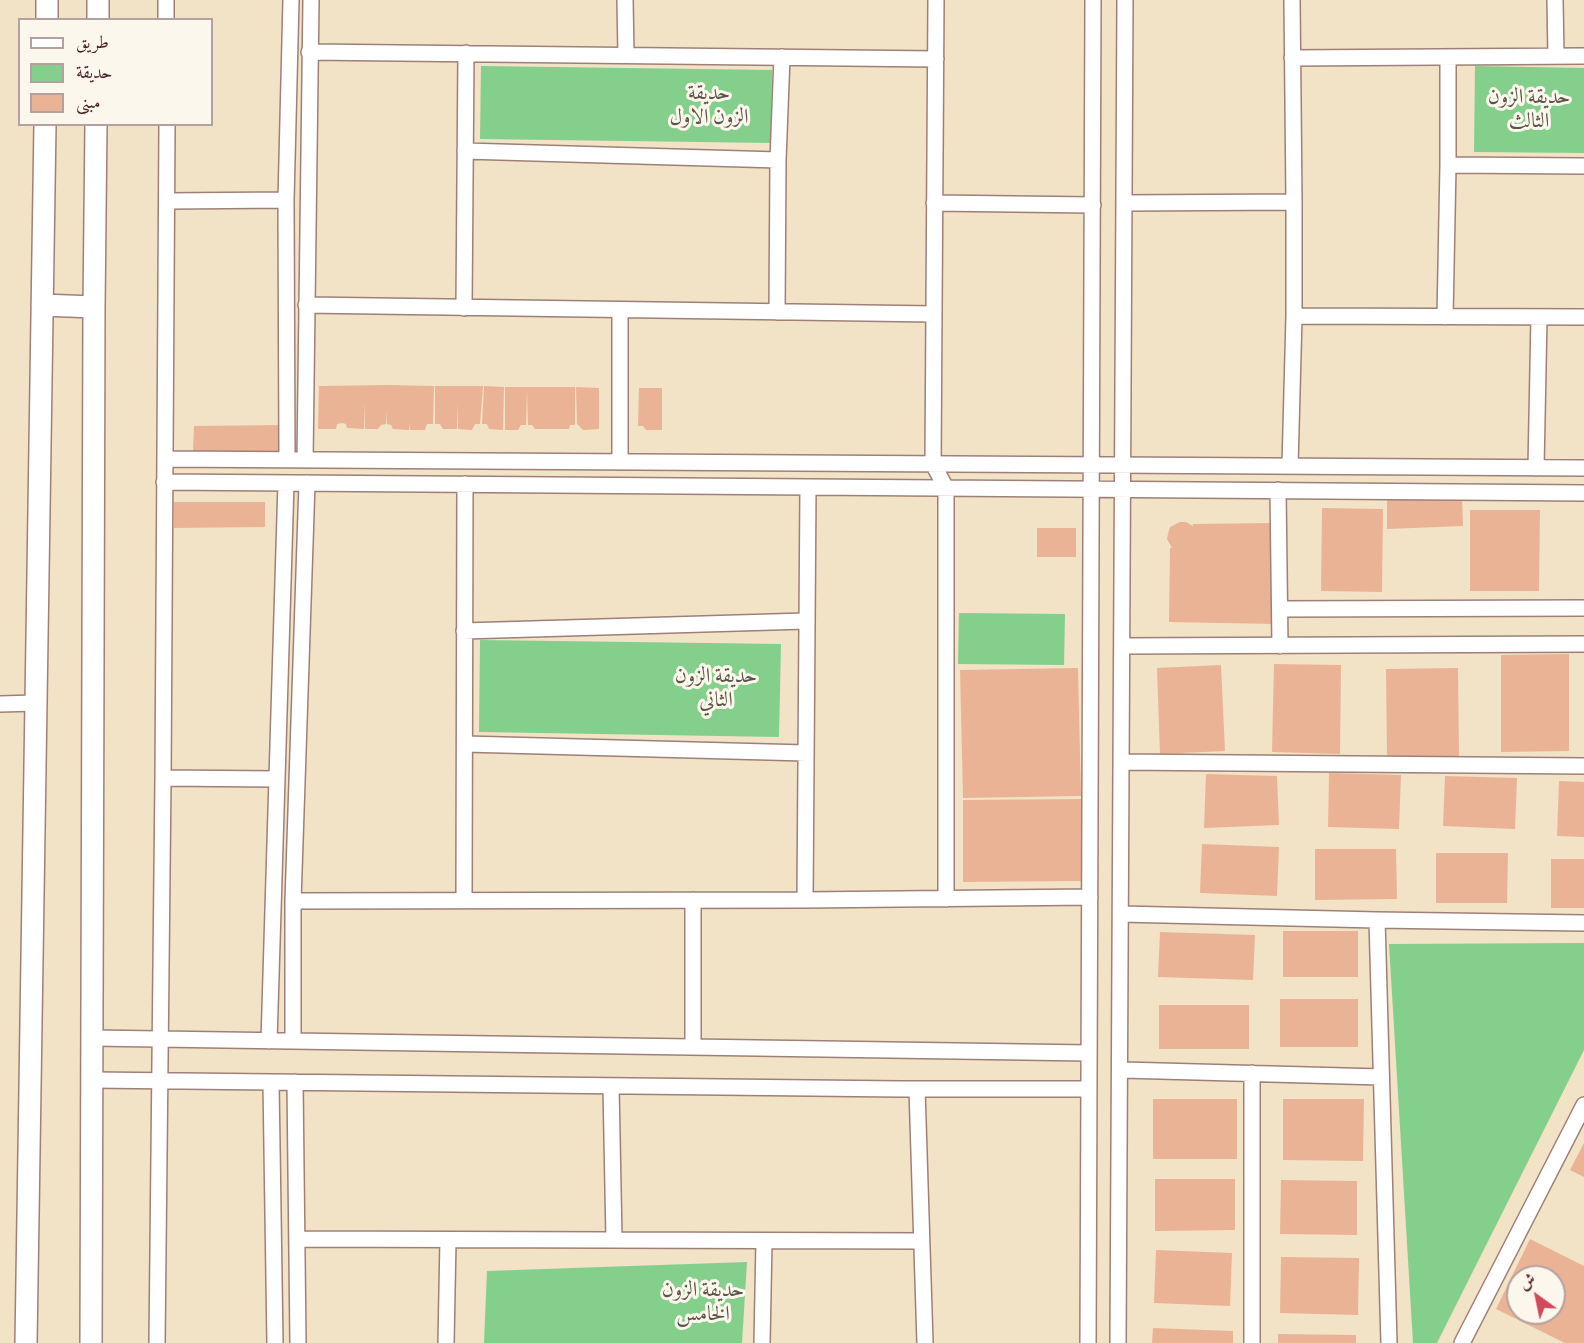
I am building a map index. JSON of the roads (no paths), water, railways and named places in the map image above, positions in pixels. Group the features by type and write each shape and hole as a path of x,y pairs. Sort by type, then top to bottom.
{"main road":[{"path":"47,0 47,18"},
{"path":"98,0 98,18"},
{"path":"26,1343 45,126"},
{"path":"91,1343 96,126"},
{"path":"42,305 94,307"}],"street":[{"path":"166,0 166,18"},
{"path":"291,0 286,200 296,483 293,1041"},
{"path":"295,460 306,305 310,0"},
{"path":"625,0 626,55"},
{"path":"936,0 933,464 946,488 946,899"},
{"path":"1088,1343 1093,0"},
{"path":"1118,1343 1125,0"},
{"path":"1290,466 1294,316 1292,0"},
{"path":"1556,0 1556,56"},
{"path":"309,52 936,58"},
{"path":"464,308 466,53"},
{"path":"1292,58 1584,56"},
{"path":"777,312 778,160 782,57"},
{"path":"1445,317 1448,57"},
{"path":"157,1343 167,126"},
{"path":"465,151 778,160"},
{"path":"1448,165 1584,166"},
{"path":"167,201 286,200"},
{"path":"1124,203 1294,202"},
{"path":"934,203 1093,205"},
{"path":"306,305 934,314"},
{"path":"620,310 620,462"},
{"path":"1294,316 1584,317"},
{"path":"1536,468 1539,317"},
{"path":"165,459 1584,468"},
{"path":"164,482 1584,493"},
{"path":"269,1041 277,779 296,483"},
{"path":"464,900 465,484"},
{"path":"805,900 808,487"},
{"path":"1278,490 1280,646"},
{"path":"1280,609 1584,608"},
{"path":"464,631 806,621"},
{"path":"1122,646 1584,644"},
{"path":"0,704 36,703"},
{"path":"465,744 806,753"},
{"path":"1121,762 1584,766"},
{"path":"163,778 277,779"},
{"path":"293,901 1090,897"},
{"path":"693,900 693,1047"},
{"path":"1120,914 1584,923"},
{"path":"1377,920 1389,1343"},
{"path":"92,1038 1089,1053"},
{"path":"1123,1070 1382,1077"},
{"path":"1252,1073 1252,1343"},
{"path":"92,1080 1089,1089"},
{"path":"271,1082 275,1343"},
{"path":"295,1082 298,1343"},
{"path":"612,1086 614,1240"},
{"path":"917,1089 925,1343"},
{"path":"1462,1343 1584,1106"},
{"path":"297,1239 921,1241"},
{"path":"446,1343 448,1240"},
{"path":"762,1343 764,1241"}],"park label":[{"name":"حديقة الزون الاول","path":"709,106"},
{"name":"حديقة الزون الثالث","path":"1529,110"},
{"name":"حديقة الزون الثاني","path":"716,689"},
{"name":"حديقة الزون الخامس","path":"703,1303"}]}
